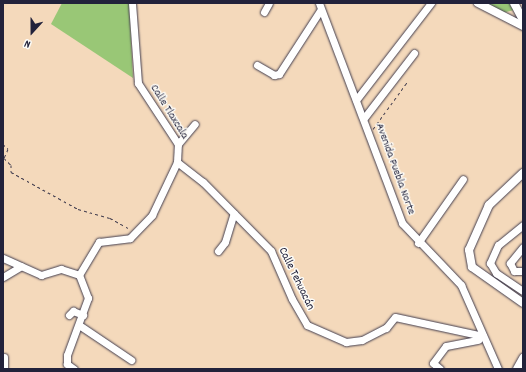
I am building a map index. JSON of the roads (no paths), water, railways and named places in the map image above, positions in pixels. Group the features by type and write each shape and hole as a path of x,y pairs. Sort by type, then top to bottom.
{"main road":[{"path":"478,3 523,26"},
{"path":"502,16 511,15 516,5"},
{"path":"516,5 523,20"},
{"path":"523,173 489,205 469,250 472,267 523,303"},
{"path":"517,369 523,358"}],"street":[{"name":"Calle Tlaxcala","path":"78,275 98,242 125,240 135,232 157,209 177,162 178,144 138,83 132,3"},
{"path":"264,12 269,3"},
{"path":"356,100 431,3"},
{"path":"258,65 274,75 279,74 320,6"},
{"name":"Avenida Puebla Norte","path":"320,6 364,118 402,223 418,243 461,285 498,369"},
{"path":"364,118 414,53"},
{"path":"178,144 195,124"},
{"name":"Calle Tehuacán","path":"177,162 234,213 271,251 298,313 313,328 349,342 386,328 391,318 403,317 485,339"},
{"path":"418,243 463,179"},
{"path":"218,251 225,242 234,213"},
{"path":"523,224 498,245 490,264 496,273 523,291"},
{"path":"523,247 510,262 514,271 523,271"},
{"path":"3,258 41,275 61,269 78,275 88,294 83,315 66,359 74,369"},
{"path":"3,277 21,266"},
{"path":"69,315 73,311 83,315"},
{"path":"79,325 131,360"},
{"path":"440,369 433,363 446,346 463,340 485,339"},
{"path":"4,357 4,369"}]}
